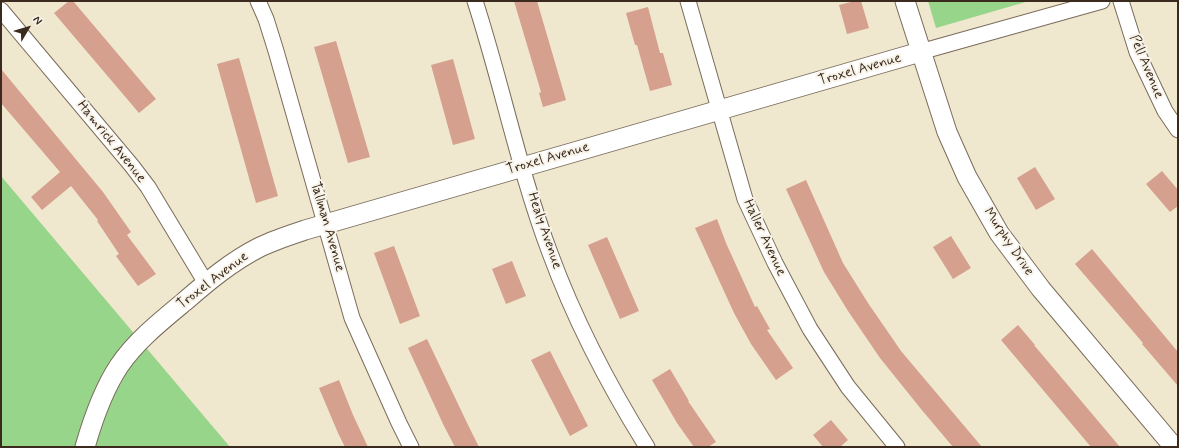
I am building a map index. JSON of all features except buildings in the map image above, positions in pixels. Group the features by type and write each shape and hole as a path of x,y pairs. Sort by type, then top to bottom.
{"street":[{"name":"Tallman Avenue","path":"258,1 266,19 276,52 352,318 399,423 412,447"},
{"name":"Healy Avenue","path":"475,1 522,167 550,253 568,298 608,382 648,447"},
{"name":"Haller Avenue","path":"688,1 745,199 775,263 810,329 848,387 898,447"},
{"name":"Murphy Drive","path":"905,1 920,52 947,132 967,177 999,233 1041,289 1174,447"},
{"name":"Troxel Avenue","path":"85,447 97,409 119,366 138,344 155,326 206,283 229,265 260,246 305,230 920,52 1102,1"},
{"name":"Pell Avenue","path":"1120,1 1137,52 1165,111 1178,130"},
{"name":"Hamrick Avenue","path":"1,10 148,187 206,283"}],"green space":[{"path":"928,1 1029,1 936,28"},
{"path":"1,176 230,447 1,447"}]}
